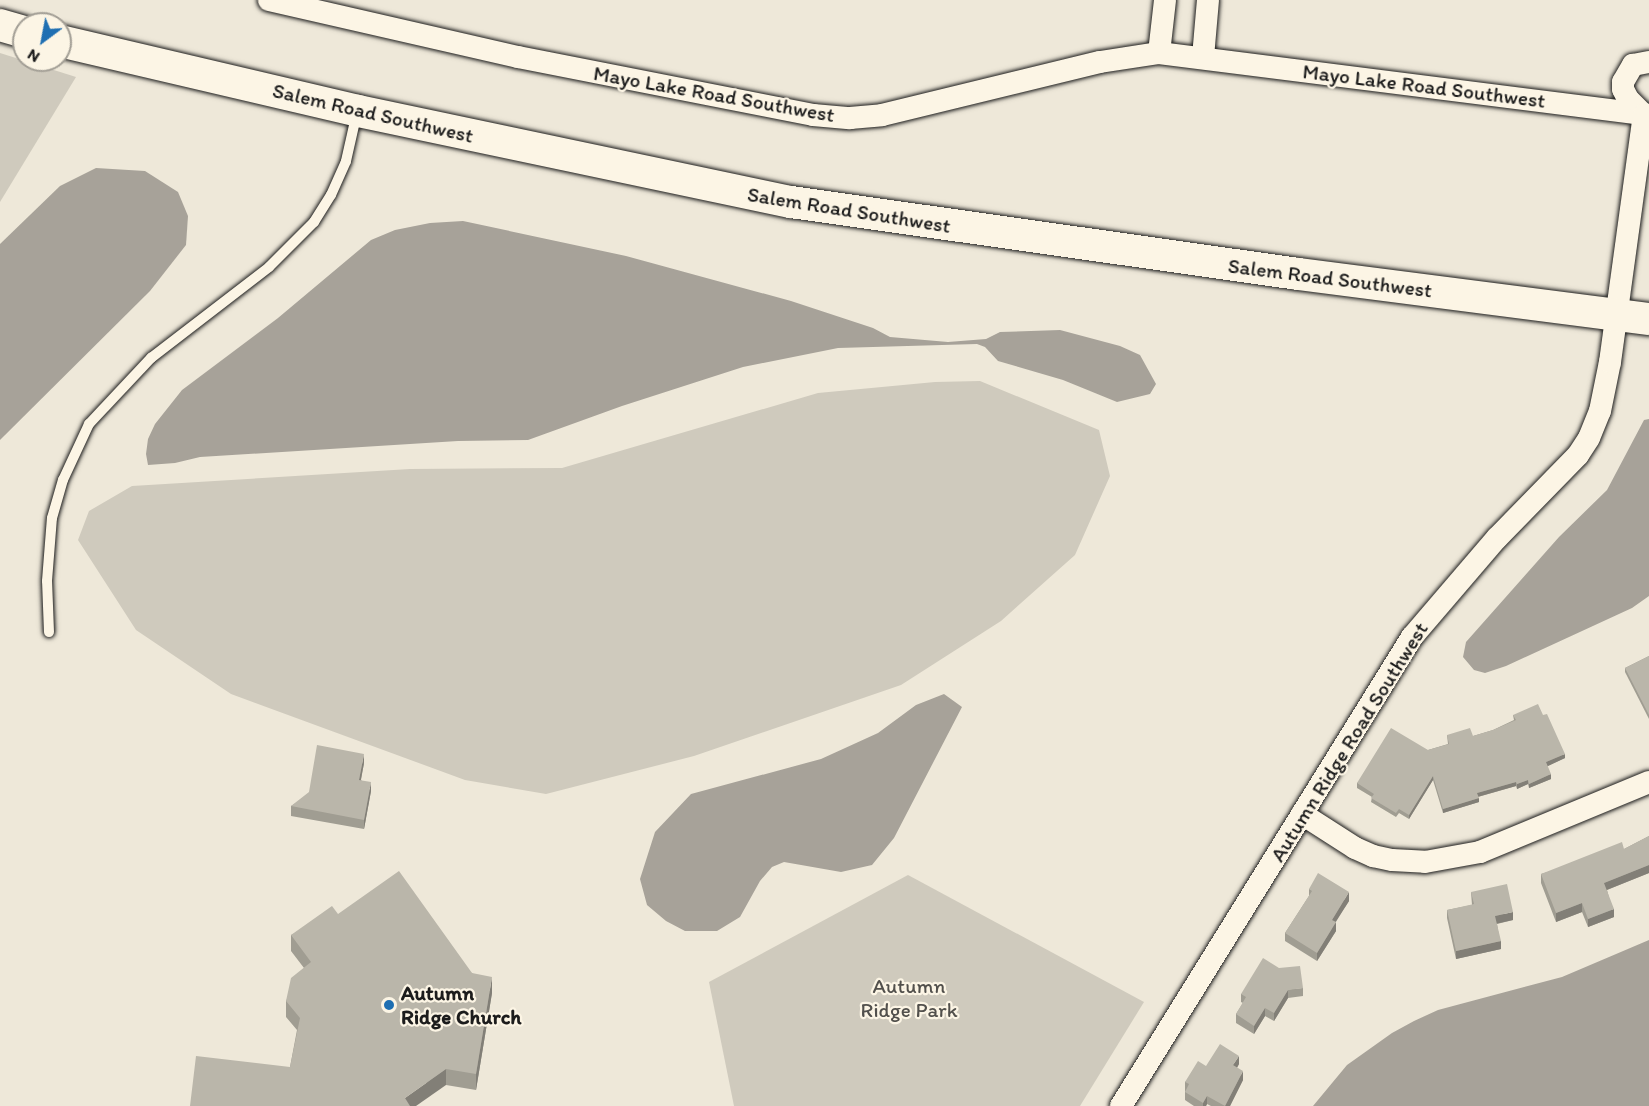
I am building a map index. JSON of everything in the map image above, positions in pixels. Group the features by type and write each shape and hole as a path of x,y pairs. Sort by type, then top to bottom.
{"main road":[{"name":"Salem Road Southwest","path":"72,44 358,111 695,183 862,214 1286,273 1649,319"}],"street":[{"name":"Mayo Lake Road Southwest","path":"269,0 518,57 813,115 850,118 882,115 1100,62 1159,53 1647,114"},
{"path":"1159,53 1165,0"},
{"path":"1203,57 1208,0"},
{"path":"1647,114 1628,99 1623,89 1623,82 1633,65 1649,62"},
{"name":"Autumn Ridge Road Southwest","path":"1120,1106 1424,622 1497,538 1578,455 1589,438 1600,411 1647,114"},
{"path":"1302,814 1355,848 1373,856 1392,860 1425,861 1469,854 1500,845 1649,783"}],"lane":[{"path":"49,632 47,581 52,518 63,480 90,424 151,358 268,267 308,229 331,195 346,161 358,111"}],"green space":[{"path":"0,53 12,57 12,72 60,72 76,77 0,202"},
{"path":"980,381 1099,430 1110,476 1075,555 1001,621 901,685 694,756 546,794 465,780 231,694 136,630 78,540 89,511 132,486 410,469 562,468 818,393 935,382"},
{"name":"Autumn Ridge Park","path":"908,875 1144,1002 1080,1106 734,1106 709,982"}],"shaded area":[{"path":"96,168 145,171 178,192 188,216 186,245 150,291 0,440 0,244 60,186"},
{"path":"463,221 626,256 791,301 873,328 890,337 948,342 986,339 1000,332 1060,330 1120,346 1140,355 1156,384 1150,394 1117,402 1063,380 998,361 985,347 977,344 838,348 743,367 622,406 528,440 458,441 200,457 175,463 148,465 146,454 148,439 155,424 182,390 278,318 371,240 395,230 430,223"},
{"path":"1649,419 1649,596 1632,608 1506,666 1485,673 1474,670 1463,657 1466,642 1559,537 1607,490 1644,420"},
{"path":"944,694 962,707 894,838 872,865 841,872 784,862 772,867 760,881 740,917 717,931 685,931 666,921 647,905 640,879 655,832 691,794 821,759 878,733 916,705"},
{"path":"1649,940 1649,1106 1313,1106 1347,1065 1392,1033 1414,1021 1438,1010 1562,977"}],"building":[{"path":"1649,656 1649,715 1625,668"},
{"path":"1538,704 1543,715 1547,714 1565,754 1546,762 1551,774 1529,784 1528,780 1517,784 1516,782 1477,793 1479,798 1443,809 1433,776 1409,815 1399,809 1396,813 1371,798 1374,794 1357,783 1391,728 1428,750 1449,744 1447,735 1470,728 1473,736 1493,730 1516,720 1513,715"},
{"path":"317,745 364,754 359,780 371,782 364,820 291,806 309,792"},
{"path":"1649,836 1649,865 1604,883 1614,909 1588,919 1582,903 1556,913 1541,874 1622,842 1624,849"},
{"name":"Autumn Ridge Church","path":"399,871 472,973 492,977 476,1074 446,1069 405,1098 410,1106 190,1106 196,1056 290,1067 300,1018 286,1001 291,978 311,962 291,935 332,906 338,914"},
{"path":"1318,873 1349,892 1332,920 1336,922 1317,953 1285,933 1312,891 1309,889"},
{"path":"1507,884 1513,912 1495,916 1501,941 1456,951 1447,910 1474,904 1471,892"},
{"path":"1263,958 1279,968 1300,966 1303,988 1288,990 1274,1013 1265,1008 1254,1026 1236,1014 1246,997 1241,994"},
{"path":"1220,1044 1239,1056 1233,1065 1243,1071 1225,1106 1207,1096 1203,1103 1185,1092 1189,1084 1185,1082 1198,1061 1206,1066"}],"place":[{"name":"Autumn Ridge Church","path":"389,1005"}]}
